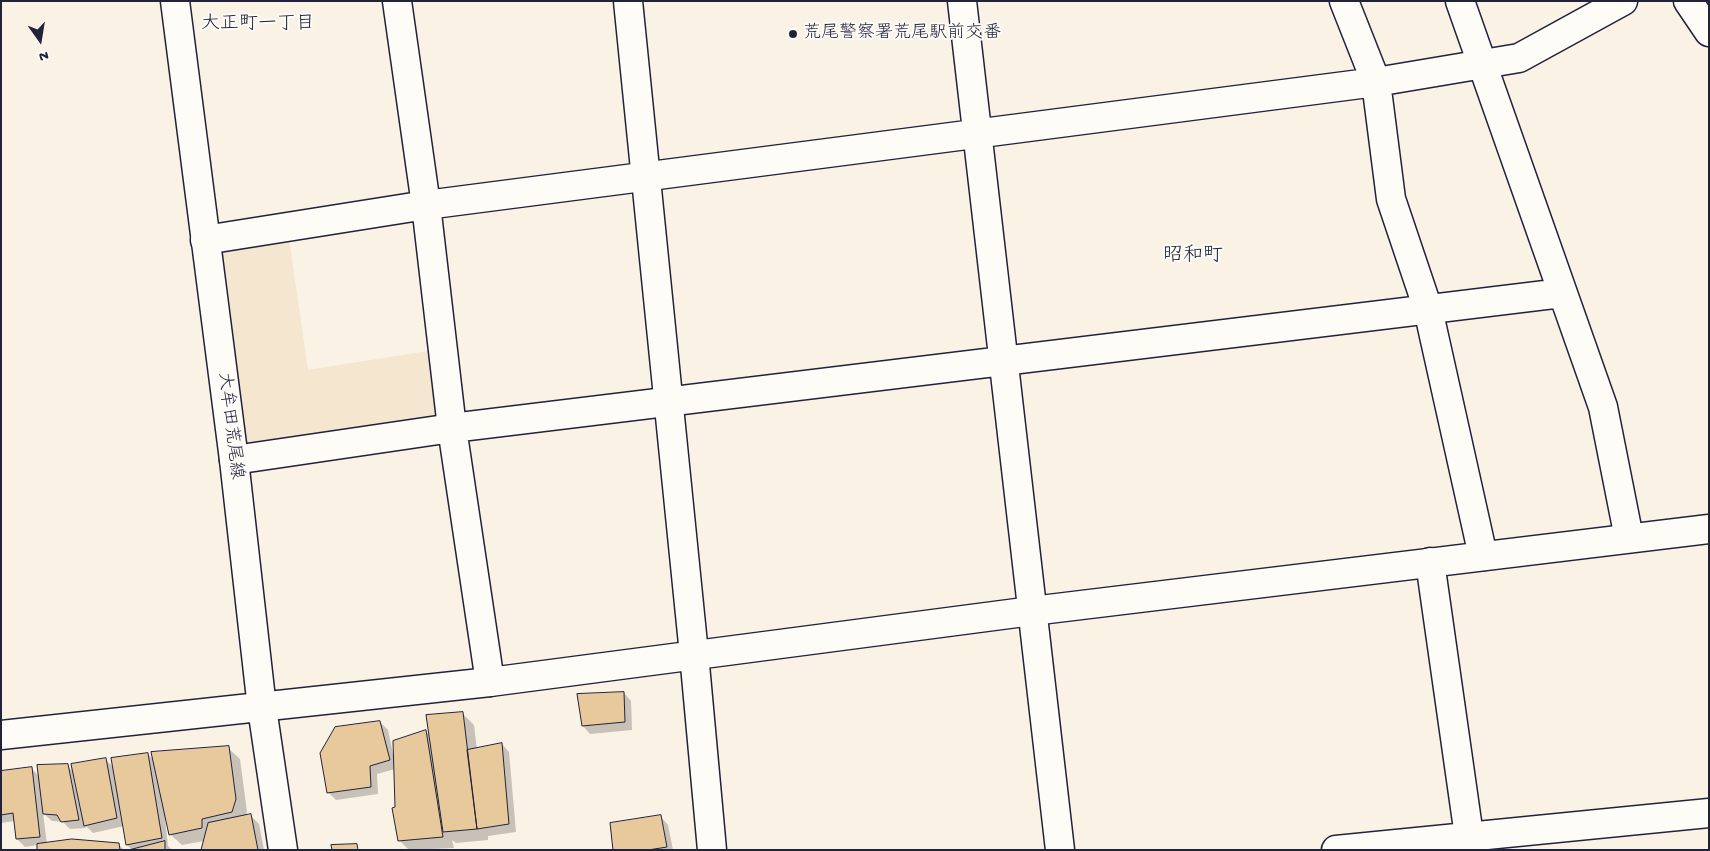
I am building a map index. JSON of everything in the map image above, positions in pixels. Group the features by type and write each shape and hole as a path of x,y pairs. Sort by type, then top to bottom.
{"street":[{"name":"大牟田荒尾線","path":"175,1 234,460 262,708 283,850"},
{"path":"397,1 426,205 452,428 490,682"},
{"path":"628,1 712,850"},
{"path":"962,1 1002,362 1060,850"},
{"path":"1344,1 1376,82 1391,199 1428,309 1483,556"},
{"path":"1460,1 1603,407 1628,538"},
{"path":"205,240 426,205 1376,82 1519,58 1623,1"},
{"path":"1688,1 1709,32"},
{"path":"234,460 452,428 1562,293"},
{"path":"1,735 490,682 1032,611 1709,528"},
{"path":"1430,562 1470,843"},
{"path":"1336,850 1470,843 1709,813"}],"shaded area":[{"path":"289,239 308,370 428,351 438,421 241,451 216,249"}],"building":[{"path":"624,692 625,722 582,726 577,694"},
{"path":"463,712 477,829 443,832 426,715"},
{"path":"380,721 390,760 370,766 371,787 327,793 320,753 335,727"},
{"path":"426,730 443,837 398,841 392,808 395,807 393,741"},
{"path":"502,743 509,824 477,829 467,750"},
{"path":"229,746 236,799 232,812 202,819 202,828 169,835 151,752"},
{"path":"148,753 162,838 126,845 111,758"},
{"path":"106,758 117,818 84,826 71,764"},
{"path":"68,764 79,820 61,822 57,815 43,814 37,765"},
{"path":"32,767 40,837 16,839 13,813 1,815 1,771"},
{"path":"251,814 258,850 201,850 208,823"},
{"path":"661,815 667,847 648,850 613,850 610,823"},
{"path":"72,839 119,843 120,850 37,850 37,844"},
{"path":"165,841 165,850 129,850"},
{"path":"357,844 358,850 332,850 331,845"}],"place":[{"name":"荒尾警察署荒尾駅前交番","path":"793,34"}],"district":[{"name":"大正町一丁目","path":"258,25"},
{"name":"昭和町","path":"1193,257"}]}
